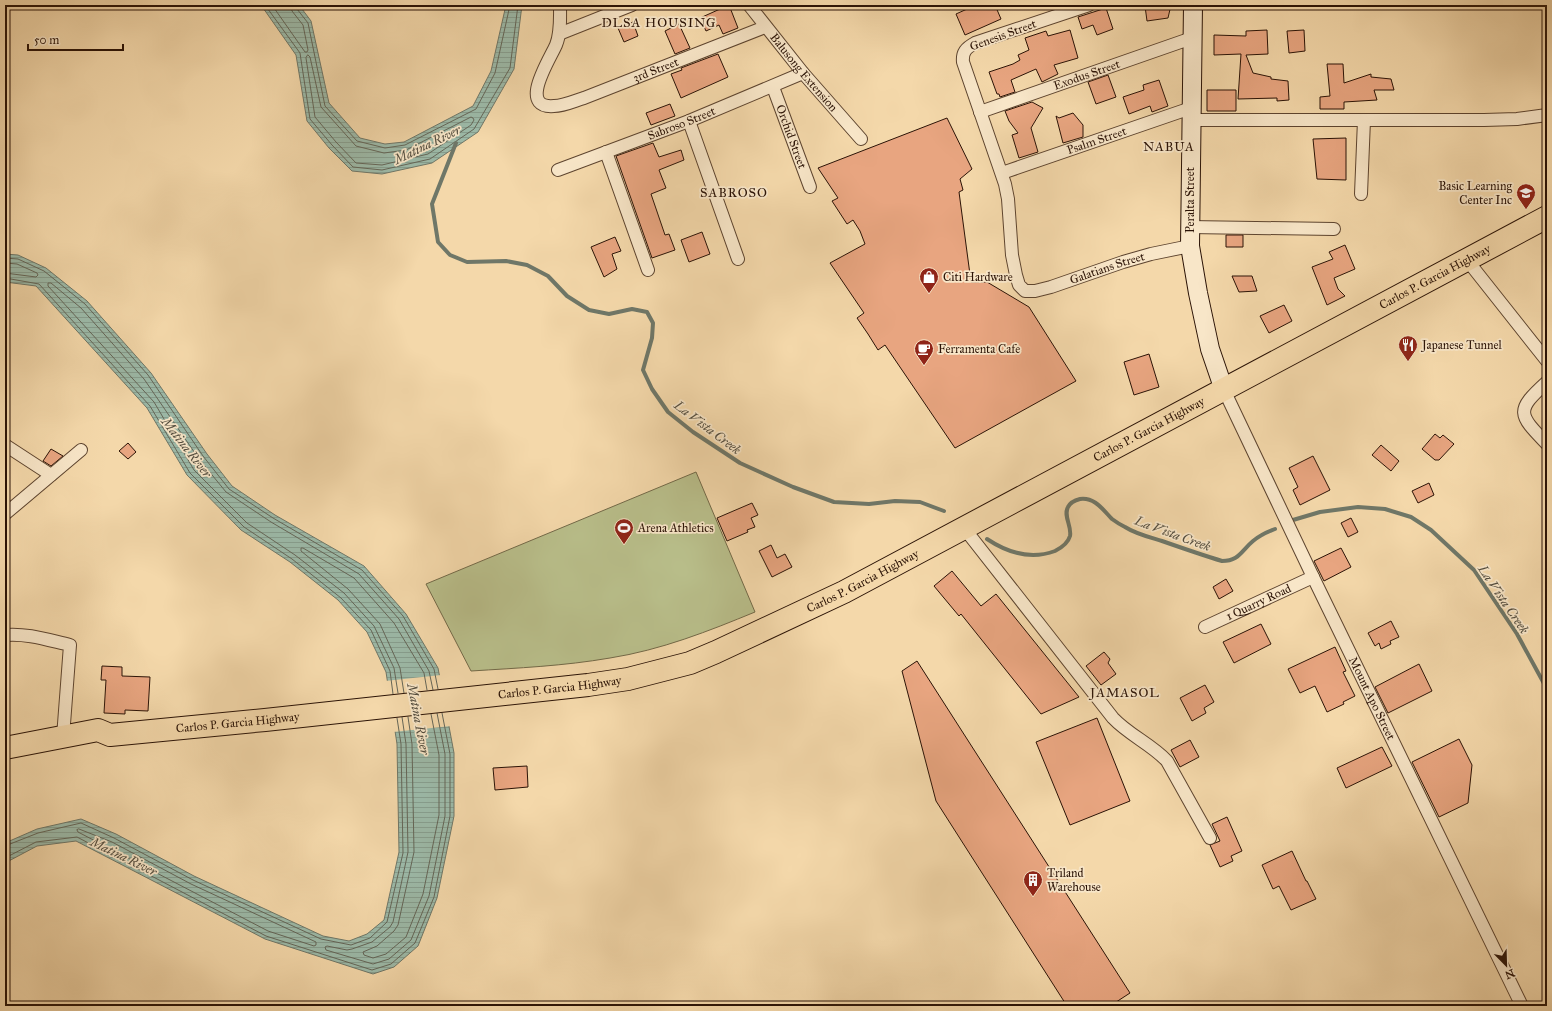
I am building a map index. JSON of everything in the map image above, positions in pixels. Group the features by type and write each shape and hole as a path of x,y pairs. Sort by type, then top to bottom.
{"highway":[{"name":"Carlos P. Garcia Highway","path":"5,748 98,730 110,735 588,685 628,679 690,663 837,595 1547,217"},
{"name":"Carlos P. Garcia Highway","path":"5,762 100,742 110,735"}],"street":[{"path":"560,5 559,34 632,5"},
{"name":"Balusong Extension","path":"749,5 803,73 861,139"},
{"name":"Genesis Street","path":"980,112 963,62 962,56 967,47 1089,5"},
{"name":"Peralta Street","path":"1193,5 1189,227 1190,246 1203,320 1210,349 1224,390"},
{"name":"3rd Street","path":"559,34 536,91 538,100 544,105 558,106 584,98 765,27"},
{"name":"Exodus Street","path":"980,112 1192,38"},
{"name":"Sabroso Street","path":"558,170 689,121 803,73"},
{"name":"Orchid Street","path":"772,87 810,187"},
{"path":"980,112 1002,173"},
{"name":"Psalm Street","path":"1002,173 1191,114 1364,120 1484,120 1517,119 1547,115"},
{"path":"1361,194 1364,120"},
{"path":"689,121 738,259"},
{"path":"606,152 648,270"},
{"name":"Galatians Street","path":"1002,173 1008,199 1012,255 1016,275 1020,285 1025,291 1035,291 1051,287 1122,262 1190,246"},
{"path":"1189,227 1334,229"},
{"path":"1467,260 1547,361"},
{"path":"1547,382 1529,400 1524,408 1524,414 1529,424 1547,444"},
{"name":"Mount Apo Street","path":"1224,390 1313,577 1522,1006"},
{"path":"5,445 52,475"},
{"path":"5,514 81,450"},
{"path":"964,528 1113,718 1122,728 1158,751 1167,761 1210,838"},
{"name":"1 Quarry Road","path":"1205,627 1313,577"},
{"path":"5,635 15,634 70,645 63,736"}],"green space":[{"name":"Arena Athletics","path":"696,472 755,612 684,639 629,655 558,665 471,671 426,584"}],"water":[{"name":"Matina River","path":"261,5 299,5 311,21 329,103 360,138 385,144 404,142 473,106 491,71 506,5 522,5 514,69 478,132 432,163 382,174 352,171 329,148 307,121 296,55"},
{"name":"Matina River","path":"5,254 18,255 46,268 87,301 151,373 207,454 232,486 275,515 364,566 406,614 438,668 454,753 454,816 437,898 418,946 394,967 373,974 265,939 76,841 37,846 5,863 5,843 37,829 81,819 116,834 194,876 323,936 349,941 367,934 384,920 399,852 397,744 386,672 367,632 338,600 290,562 241,530 187,475 147,408 36,286 5,282"}],"pier":[{"path":"441,675 451,726 393,732 385,681"}],"building":[{"path":"729,5 738,28 723,34 719,25 706,31 700,18"},
{"path":"976,5 995,5 1001,19 965,35 956,14"},
{"path":"1171,5 1168,18 1147,21 1145,6"},
{"path":"1106,8 1113,29 1097,35 1093,25 1082,29 1078,17"},
{"path":"633,22 638,36 624,42 618,28"},
{"path":"679,24 690,48 675,54 665,31"},
{"path":"1070,30 1078,58 1054,65 1058,74 1042,82 1036,69 1011,80 1015,92 1000,97 999,94 997,94 989,72 1013,64 1020,60 1018,55 1029,50 1025,38 1046,31 1048,36"},
{"path":"1267,30 1268,54 1246,55 1253,73 1271,77 1271,79 1288,81 1289,100 1277,101 1277,98 1238,99 1241,54 1214,55 1214,35 1246,36 1246,31"},
{"path":"1304,30 1305,51 1289,53 1287,31"},
{"path":"718,54 728,77 681,98 671,74 682,70 681,68"},
{"path":"1327,64 1343,64 1344,83 1371,74 1371,77 1391,79 1394,90 1374,90 1377,100 1344,102 1344,109 1320,109 1320,97 1330,96"},
{"path":"1108,75 1116,97 1096,104 1088,82"},
{"path":"1159,80 1168,106 1152,112 1150,106 1129,114 1123,97 1144,90 1143,85"},
{"path":"1207,90 1236,90 1236,111 1207,111"},
{"path":"1032,102 1043,108 1031,128 1038,152 1019,158 1012,135 1018,133 1009,121 1005,111"},
{"path":"670,104 675,116 651,125 646,113"},
{"path":"1073,113 1083,125 1083,137 1063,143 1056,116 1059,118"},
{"name":"Citi Hardware","path":"947,118 972,169 960,179 963,190 959,192 971,282 987,282 1029,307 1076,381 955,448 885,345 878,350 857,318 864,313 830,263 865,244 860,231 853,220 847,224 832,201 838,198 818,168"},
{"path":"1346,138 1346,180 1317,179 1313,139"},
{"path":"653,143 659,157 681,150 684,160 659,170 666,188 651,194 665,235 669,234 675,250 652,258 616,156"},
{"path":"702,232 710,254 689,262 681,240"},
{"path":"1226,235 1243,235 1243,247 1226,247"},
{"path":"615,237 621,251 612,254 617,269 604,277 591,247"},
{"path":"1345,245 1355,269 1334,278 1338,289 1345,296 1327,305 1312,267 1333,259 1329,252"},
{"path":"1232,276 1252,276 1257,291 1239,292"},
{"path":"1284,305 1292,321 1269,333 1260,316"},
{"path":"1149,354 1159,387 1134,395 1124,362"},
{"path":"1435,434 1440,438 1443,435 1454,444 1439,460 1435,460 1422,449"},
{"path":"128,443 136,452 128,459 119,451"},
{"path":"1381,445 1399,461 1391,471 1372,455"},
{"path":"51,449 63,456 51,466 43,461"},
{"path":"1313,456 1330,490 1300,505 1293,490 1298,487 1289,468"},
{"path":"1429,483 1434,495 1418,503 1412,491"},
{"path":"752,503 758,515 751,518 755,527 747,530 748,532 727,541 717,518"},
{"path":"1351,518 1358,532 1348,537 1341,523"},
{"path":"771,545 777,558 785,554 792,567 772,577 759,551"},
{"path":"1341,548 1351,567 1324,581 1314,561"},
{"path":"952,571 981,606 996,594 1079,697 1041,714 961,614 959,616 934,586"},
{"path":"1226,579 1233,591 1219,599 1213,587"},
{"path":"1391,621 1399,637 1390,641 1391,644 1381,649 1379,643 1375,646 1368,633"},
{"path":"1261,624 1271,644 1234,663 1223,642"},
{"path":"1335,647 1346,671 1343,672 1355,696 1343,702 1344,704 1327,712 1315,686 1300,693 1288,669"},
{"path":"1104,652 1110,659 1108,663 1116,674 1101,685 1086,666"},
{"name":"Triland Warehouse","path":"917,661 1130,993 1110,1006 1067,1006 936,801 902,671"},
{"path":"1419,664 1432,691 1388,713 1375,687"},
{"path":"102,666 122,667 122,676 150,677 148,711 125,710 125,714 104,713 106,680 101,680"},
{"path":"1205,685 1214,702 1204,708 1206,713 1192,721 1180,698"},
{"path":"1097,718 1130,801 1070,825 1036,742"},
{"path":"1459,739 1472,765 1468,803 1439,817 1412,762"},
{"path":"1190,740 1199,757 1180,767 1171,750"},
{"path":"1382,747 1392,766 1346,788 1337,768"},
{"path":"527,766 528,787 495,790 493,768"},
{"path":"1227,817 1242,851 1231,856 1233,861 1220,867 1210,845 1220,841 1212,824"},
{"path":"1292,851 1316,899 1291,910 1279,886 1273,889 1262,865"}],"waterway":[{"name":"La Vista Creek","path":"456,143 432,204 438,242 450,255 467,262 506,261 527,265 548,276 567,296 589,310 609,314 632,309 647,312 653,323 652,338 643,370 652,389 668,412 693,432 740,463 793,487 834,502 869,504 895,501 920,502 944,511"},
{"name":"La Vista Creek","path":"987,539 1003,548 1020,554 1037,555 1055,551 1068,541 1070,529 1066,514 1067,510 1070,504 1080,499 1094,502 1112,519 1134,532 1222,561 1228,561 1236,557 1255,539 1275,529"},
{"name":"La Vista Creek","path":"1293,520 1320,512 1358,507 1385,509 1411,517 1431,530 1474,570 1517,634 1547,689"}],"place":[{"name":"Basic Learning Center Inc","path":"1526,210"},
{"name":"Citi Hardware","path":"929,294"},
{"name":"Japanese Tunnel","path":"1408,362"},
{"name":"Ferramenta Cafe","path":"924,366"},
{"name":"Arena Athletics","path":"624,545"},
{"name":"Triland Warehouse","path":"1033,897"}],"district":[{"name":"DLSA HOUSING","path":"659,22"},
{"name":"NABUA","path":"1169,146"},
{"name":"SABROSO","path":"734,192"},
{"name":"JAMASOL","path":"1125,692"}]}
